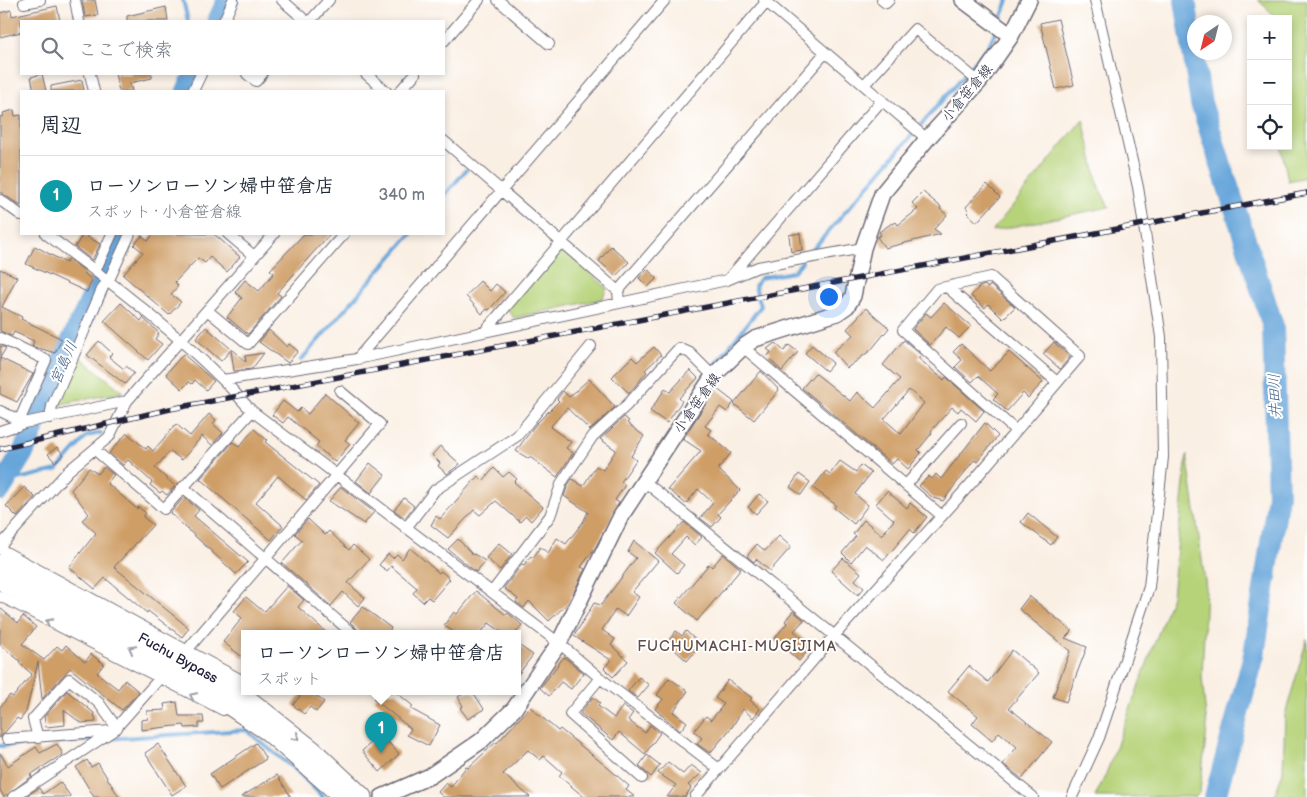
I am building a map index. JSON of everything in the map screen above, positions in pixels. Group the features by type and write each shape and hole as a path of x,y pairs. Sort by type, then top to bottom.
{"highway":[{"name":"Fuchu Bypass","path":"4,579 192,680 272,726 362,797"},
{"name":"Fuchu Bypass","path":"272,726 343,797"}],"main road":[{"path":"963,0 1012,36"},
{"name":"小倉笹倉線","path":"382,797 430,776 481,741 514,708 559,642 621,516 713,376 743,347 755,340 837,313 847,306 853,296 863,248 882,194 927,139 979,82 1012,36 1029,0"}],"street":[{"path":"24,3 40,0"},
{"path":"75,0 79,20"},
{"path":"224,20 233,0"},
{"path":"282,0 305,20"},
{"path":"311,20 329,0"},
{"path":"445,40 479,0"},
{"path":"498,0 549,44"},
{"path":"357,359 500,190 665,0"},
{"path":"882,0 886,4 889,0"},
{"path":"1072,797 1099,738 1149,587 1163,457 1161,337 1138,187 1095,0"},
{"path":"486,330 560,240 765,1 927,139"},
{"path":"864,85 915,30 979,82"},
{"path":"619,297 824,53"},
{"path":"90,75 94,90"},
{"path":"193,90 200,75"},
{"path":"248,75 256,81 261,75"},
{"path":"367,75 385,90"},
{"path":"401,90 414,75"},
{"path":"727,280 882,100"},
{"path":"445,142 560,240 619,297"},
{"path":"0,200 20,214"},
{"path":"47,235 96,271 179,341 223,380 252,411 559,642 600,678 719,769"},
{"path":"96,271 112,235"},
{"path":"47,418 103,288 108,282 130,235"},
{"path":"229,235 254,256"},
{"path":"241,680 0,547 68,471 109,437 127,401 273,235"},
{"path":"207,310 248,344 343,235"},
{"path":"223,380 357,359 619,297 727,280 758,268 863,248"},
{"path":"695,797 1080,356 990,277 937,289 903,330 1015,430"},
{"path":"947,287 1057,382"},
{"path":"0,338 46,360 20,423"},
{"path":"406,528 436,490 517,436 591,346"},
{"path":"743,347 942,516"},
{"path":"492,592 550,516 562,482 593,436 627,405 679,348 690,353 713,376"},
{"path":"188,649 380,424 340,391"},
{"path":"0,431 20,423 127,401"},
{"path":"0,411 20,423"},
{"path":"95,450 164,509 252,411"},
{"path":"906,485 960,424"},
{"path":"644,481 1033,797"},
{"path":"183,487 348,630"},
{"path":"4,579 159,679 272,726"},
{"path":"600,678 570,714 642,778"},
{"path":"38,738 33,719 69,679 99,703 116,729"},
{"path":"13,797 116,729 159,679"},
{"path":"256,695 272,726"},
{"path":"7,740 116,729"}],"green space":[{"path":"1258,0 1307,0 1307,177 1288,181 1282,150 1292,150 1292,15 1272,15"},
{"path":"1083,119 1099,188 1109,207 992,231"},
{"path":"566,252 607,288 602,299 514,318 507,309 553,255"},
{"path":"79,356 123,392 61,404 57,397"},
{"path":"1187,454 1206,588 1202,677 1207,728 1200,791 1196,797 1095,797 1106,774 1172,596"},
{"path":"1307,639 1307,797 1274,797 1283,772 1285,715"}],"building":[{"path":"82,0 95,0 98,15 85,17"},
{"path":"57,6 60,20 20,20 20,32 0,37 0,13 11,10 12,16"},
{"path":"166,7 168,20 127,20 127,16"},
{"path":"1058,19 1074,85 1056,89 1040,23"},
{"path":"42,75 46,90 34,90 31,77"},
{"path":"115,75 152,75 152,78 130,83 132,90 119,90"},
{"path":"82,80 84,90 51,90 51,86"},
{"path":"14,110 15,116 20,115 20,205 0,192 0,117 4,116 3,113"},
{"path":"987,184 1000,197 977,222 967,213 969,211 966,207"},
{"path":"923,192 941,207 940,209 947,215 934,229 941,234 885,248 877,237 881,235 879,232 892,223 896,222 898,225 918,209 912,203"},
{"path":"800,233 802,250 791,252 789,235"},
{"path":"82,235 100,244 92,260 75,247"},
{"path":"152,235 215,235 240,257 227,272 210,257 205,263 198,258 175,282 178,286 171,294 181,302 169,315 123,275 143,252 134,245 142,236 148,241"},
{"path":"303,235 329,235 277,293 281,296 248,334 227,317 242,298 235,292 245,280 259,291 274,273 270,270"},
{"path":"35,246 66,263 68,259 85,271 84,273 92,280 87,292 26,264"},
{"path":"611,246 629,262 616,276 599,261"},
{"path":"0,269 17,277 2,307 22,317 21,319 62,339 55,353 32,346 34,341 14,332 12,336 0,331"},
{"path":"647,269 657,278 648,287 639,278"},
{"path":"480,281 490,291 496,284 505,292 489,310 487,309 482,314 466,296"},
{"path":"985,285 988,288 990,285 1015,307 1003,319 988,304 985,308 971,296 979,287"},
{"path":"121,303 141,321 143,318 159,333 155,339 162,344 148,360 104,321"},
{"path":"944,303 971,326 959,338 946,327 930,345 913,329 926,313 931,317"},
{"path":"866,308 889,328 871,350 847,368 833,352 853,335 847,329"},
{"path":"206,327 246,362 245,356 264,353 252,369 234,371 231,350 221,361 196,339"},
{"path":"269,330 287,347 289,344 298,351 288,363 259,342"},
{"path":"904,340 921,355 918,358 944,380 946,377 984,411 976,421 961,408 958,412 952,407 931,431 932,433 918,450 921,453 908,469 897,459 892,464 802,388 815,373 850,401 857,392 875,408 900,379 883,365","holes":["909,390 924,403 901,434 884,419"]},
{"path":"99,341 112,353 109,357 124,369 126,366 134,373 125,384 87,355"},
{"path":"1054,342 1070,357 1060,369 1043,354"},
{"path":"775,343 784,351 789,345 798,352 782,371 767,357 771,352 767,349"},
{"path":"961,344 990,371 1009,352 1043,382 1028,398 1023,393 1007,411 993,399 998,394 978,376 972,382 955,367 962,360 953,352"},
{"path":"812,345 833,363 826,371 805,353"},
{"path":"0,346 6,348 0,358"},
{"path":"654,347 661,355 645,370 647,372 629,393 612,377 632,357 637,362"},
{"path":"183,354 214,381 206,390 195,380 192,384 189,382 182,389 166,374"},
{"path":"0,358 33,374 17,402 0,394"},
{"path":"690,370 698,378 679,398 682,401 667,423 650,411 665,389 670,392"},
{"path":"761,371 779,390 754,420 734,404"},
{"path":"589,379 615,407 590,430 567,408 550,427 571,442 566,448 573,453 557,477 530,457 529,459 516,451 535,425 559,401 557,399 563,391 569,397"},
{"path":"716,388 734,402 727,412 720,407 705,426 711,430 708,434 731,453 718,469 740,490 718,514 721,517 712,527 700,518 713,503 698,489 686,504 668,489 701,451 683,439"},
{"path":"325,393 359,423 345,440 350,444 335,462 316,446 319,442 288,417 283,423 272,415 283,401 297,412 301,408 308,414"},
{"path":"209,414 216,420 213,424 223,433 212,445 202,436 182,460 170,451 155,468 175,486 167,495 162,491 160,493 150,485 152,482 128,460 123,465 109,453 127,433 146,449 148,446 153,451 176,424 190,436"},
{"path":"624,417 629,421 627,423 644,436 631,456 636,460 621,482 625,485 615,500 619,503 595,548 581,567 585,569 569,602 549,621 529,601 524,608 516,602 518,599 504,588 522,564 524,565 531,556 533,558 540,547 548,553 557,538 566,544 583,522 588,512 564,496 568,485 572,479 583,486 596,466 603,470 616,450 600,439"},
{"path":"985,423 998,436 977,462 974,460 943,501 933,498 919,486 929,476 932,479 936,474 941,479"},
{"path":"254,429 267,440 265,442 319,485 306,500 278,476 256,502 283,526 271,540 200,479 233,442 239,447"},
{"path":"440,446 460,464 447,474 438,466 440,463 432,455"},
{"path":"57,447 64,455 55,462 48,454"},
{"path":"840,461 856,472 861,465 871,473 855,494 868,505 854,524 834,508 836,505 813,488 826,471 830,474"},
{"path":"370,463 385,475 371,493 356,481"},
{"path":"104,467 114,475 107,483 137,509 138,507 146,513 143,517 153,525 114,567 189,628 182,637 148,611 147,613 105,578 95,589 69,567 96,533 82,520 89,514 71,490 89,468 98,474"},
{"path":"494,468 503,477 509,472 517,479 514,482 543,507 531,521 526,516 520,522 496,501 480,515 474,510 448,538 431,525 436,516 440,519 478,476 483,481"},
{"path":"799,474 810,482 801,495 790,487"},
{"path":"24,487 35,497 17,517 6,506"},
{"path":"341,487 374,512 364,524 329,501"},
{"path":"887,491 907,508 910,503 927,517 914,533 910,529 884,560 865,545 851,562 842,553 856,536 853,534 864,520 882,535 894,520 876,504"},
{"path":"759,494 768,501 756,514 748,507"},
{"path":"184,497 199,510 194,516 248,562 236,574 170,513"},
{"path":"404,498 414,506 405,518 394,510"},
{"path":"1028,513 1057,537 1051,545 1021,522"},
{"path":"308,519 325,535 329,531 349,550 353,545 369,559 348,583 365,598 358,606 343,592 331,606 282,563 302,540 295,534"},
{"path":"684,522 702,537 695,545 686,537 671,554 684,565 677,573 655,553"},
{"path":"779,536 791,547 770,571 756,559 754,562 747,556 757,544 765,551"},
{"path":"458,539 473,555 485,561 476,572 448,549"},
{"path":"634,541 658,561 632,592 639,597 626,616 616,609 602,630 615,639 611,645 628,661 613,677 604,668 611,660 574,636 594,603 601,605 636,558 628,552"},
{"path":"499,543 512,554 500,570 486,558"},
{"path":"410,548 439,573 441,571 450,579 432,600 428,597 423,602 413,593 417,588 391,566 387,571 379,565 388,554 393,558 397,554 402,559"},
{"path":"723,554 741,569 697,621 676,603 709,564 712,567"},
{"path":"843,558 861,573 855,580 864,588 858,595 831,571"},
{"path":"287,586 304,600 298,607 324,630 241,630 241,656 223,642 242,618 234,611 246,597 264,612"},
{"path":"476,591 522,625 518,630 499,630 489,623 483,630 451,630 444,625 454,612 457,614"},
{"path":"1029,596 1072,631 1065,638 1087,647 1066,702 1053,697 1070,651 1019,609"},
{"path":"363,607 391,628 390,630 358,630 350,622"},
{"path":"0,608 18,623 23,616 36,627 22,644 44,660 57,646 62,650 66,645 85,662 91,654 104,664 97,673 118,689 125,680 139,692 122,710 70,668 42,699 38,662 26,712 20,720 17,718 0,738 0,707 10,695 13,697 32,674 19,663 20,661 0,645"},
{"path":"793,611 804,620 794,631 812,646 799,661 774,639 787,623 785,621"},
{"path":"676,631 682,636 686,631 701,645 687,661 667,643"},
{"path":"521,647 533,655 521,671"},
{"path":"1012,650 1039,673 1009,708 1052,742 1022,779 1003,764 1017,747 999,732 992,741 972,724 978,716 948,691 969,666 988,682"},
{"path":"564,657 584,673 571,689 561,682 549,696 540,688"},
{"path":"639,677 649,685 638,698 628,691"},
{"path":"669,678 688,691 673,712 687,722 680,731 655,709 663,699 657,695"},
{"path":"728,680 752,698 750,700 760,709 753,718 743,709 732,727 710,753 697,744 702,738 694,731 706,716 711,720 724,704 715,698"},
{"path":"67,691 94,713 96,722 81,723 64,710 65,725 46,727 44,717"},
{"path":"301,695 315,695 324,702 316,712 310,707 304,714 293,705"},
{"path":"377,695 400,695 413,706 411,709 440,725 429,746 407,735 411,729 374,699"},
{"path":"461,695 475,695 484,709 468,719 460,708 463,706 458,697"},
{"path":"593,697 600,703 598,706 614,718 623,706 633,713 628,720 645,733 650,725 660,733 645,754 619,732 613,740 580,713"},
{"path":"177,702 179,716 203,716 204,723 199,723 199,727 185,728 184,725 141,730 141,720 148,719 147,711 165,710 164,704"},
{"path":"530,707 558,731 560,729 607,767 629,786 626,790 635,797 584,797 559,776 562,772 544,756 540,760 528,750 503,774 530,797 443,797 438,792 446,783 451,787 466,767 468,768 497,743"},
{"path":"381,734 399,754 380,772 362,751"},
{"path":"256,743 266,759 220,789 210,774"},
{"path":"57,744 63,754 30,775 32,776 4,797 0,790 0,753 8,766 36,747 40,753"},
{"path":"158,744 186,786 172,795 145,753"},
{"path":"647,755 660,765 651,777 639,766"},
{"path":"87,760 91,767 98,763 119,797 94,797 76,767"},
{"path":"668,762 683,774 691,765 702,773 688,785 691,788 685,797 667,797 676,785 658,773"},
{"path":"277,775 291,797 241,797"},
{"path":"60,782 71,797 25,797 39,788 43,794"}],"waterway":[{"path":"183,0 188,20"},
{"name":"宮島川","path":"218,20 228,0"},
{"path":"999,24 1008,0"},
{"name":"井田川","path":"1185,0 1201,103 1273,326 1278,496 1254,655 1215,797"},
{"path":"807,256 965,74 989,45 996,30"},
{"name":"宮島川","path":"187,90 195,75"},
{"path":"445,195 466,170"},
{"name":"宮島川","path":"0,490 24,451 61,364 122,235"},
{"path":"301,360 410,235"},
{"path":"716,364 761,306 755,286 760,278 793,272 802,262"},
{"path":"5,482 57,470 87,436 101,433"},
{"path":"106,739 246,730 299,773 323,797"},
{"path":"0,746 94,740"}],"railway":[{"path":"0,449 170,409 1307,193"}],"place":[{"name":"ローソンローソン婦中笹倉店","path":"381,753"}],"district":[{"name":"FUCHUMACHI-MUGIJIMA","path":"737,646"}]}
